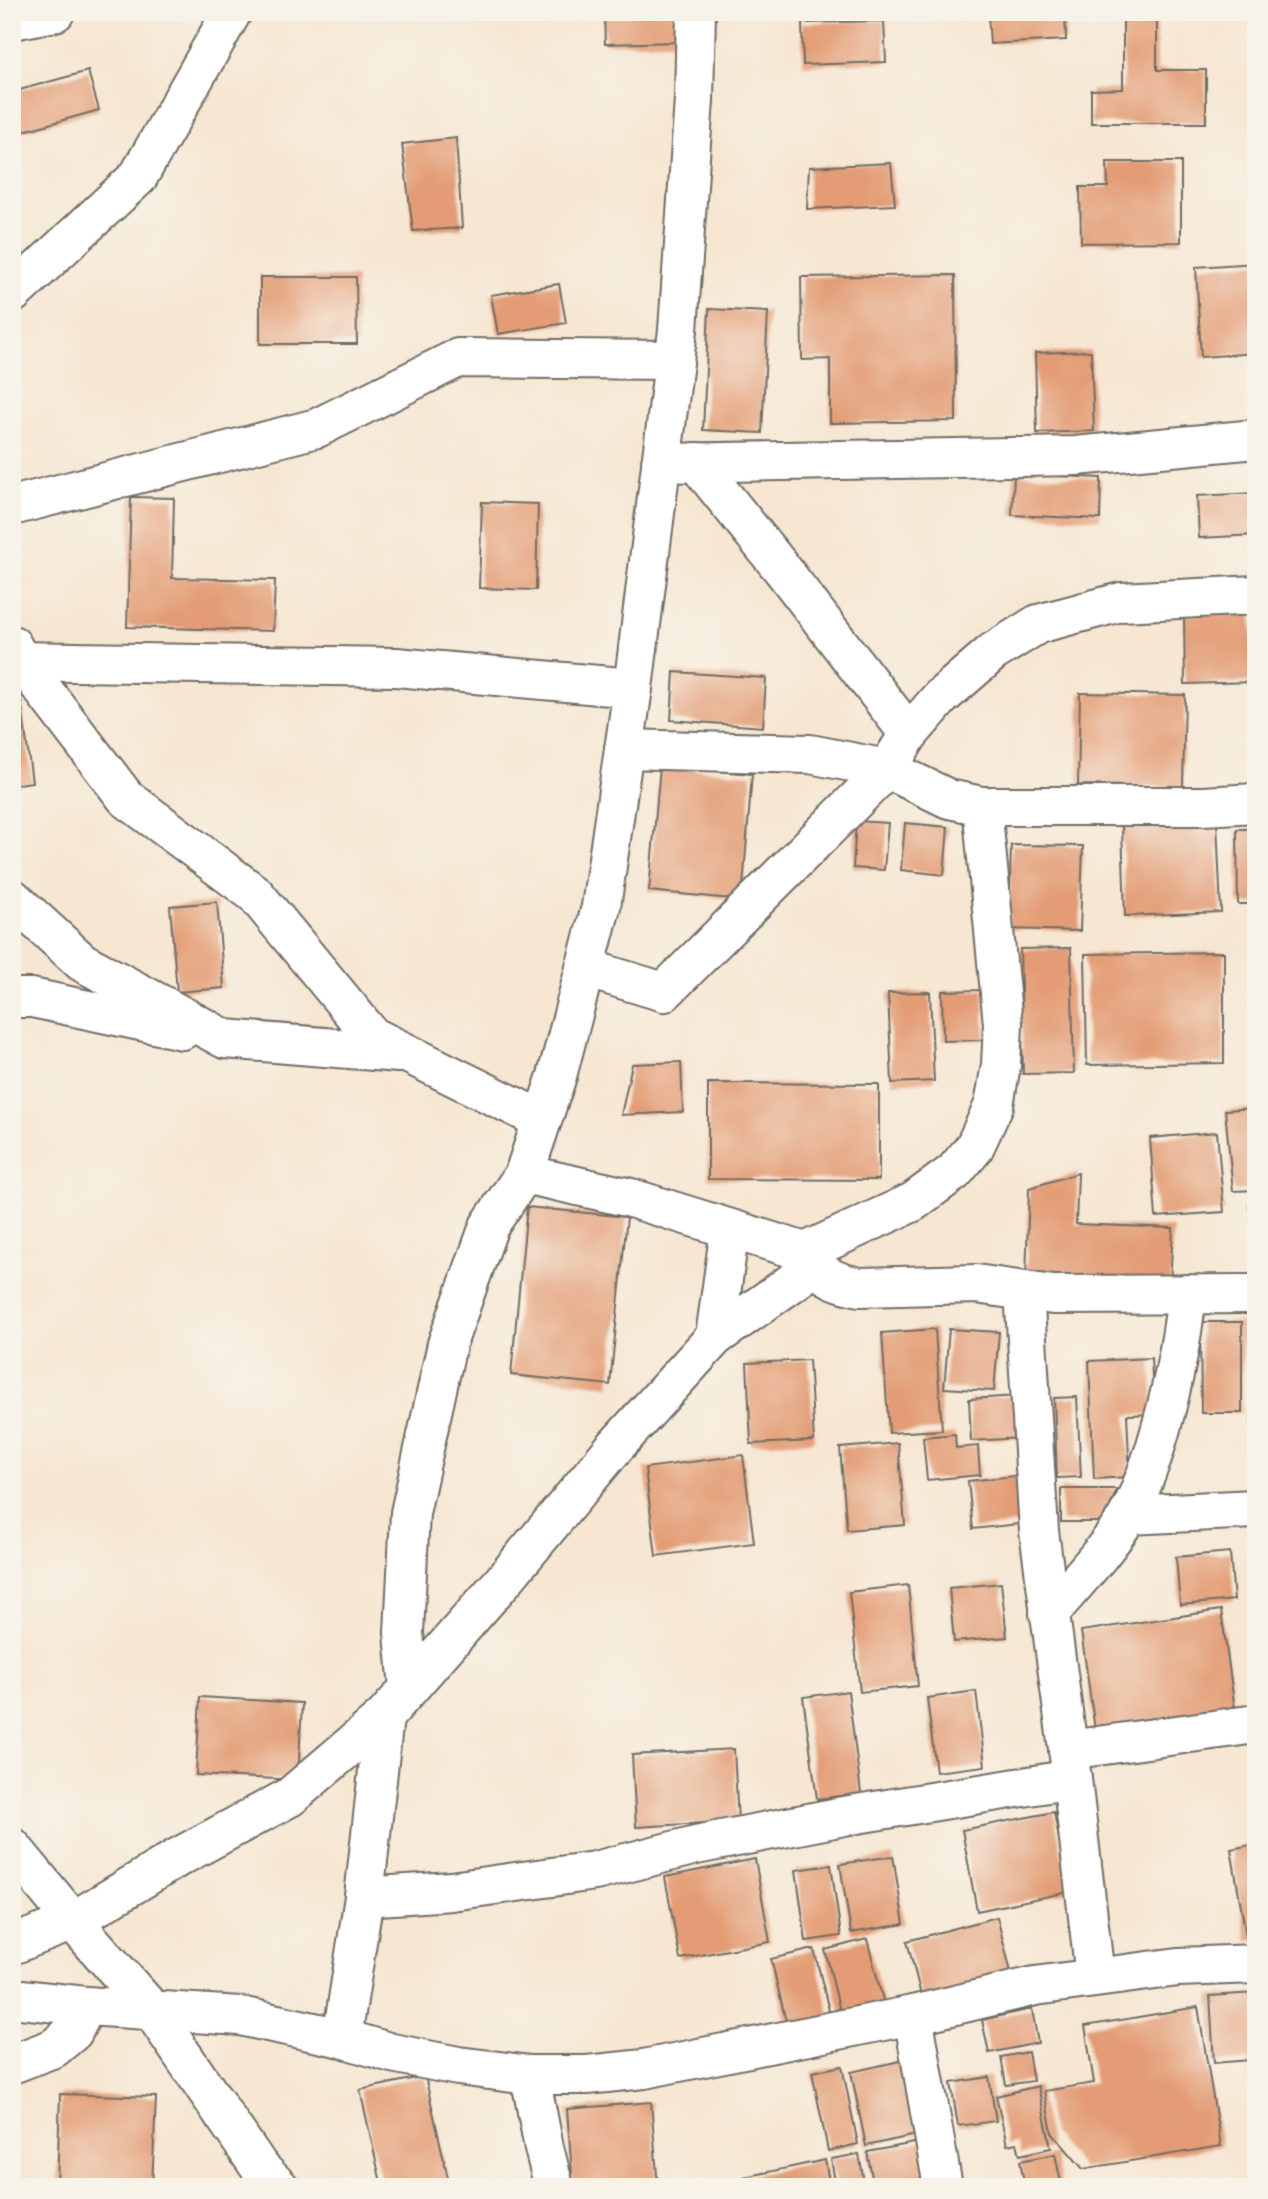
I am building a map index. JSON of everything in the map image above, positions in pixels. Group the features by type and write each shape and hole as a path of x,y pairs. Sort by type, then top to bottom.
{"street":[{"path":"12,20 55,12"},
{"path":"12,294 138,177 232,12"},
{"path":"409,1688 404,1633 410,1513 447,1344 489,1226 524,1174 557,1076 601,907 633,688 678,463 674,360 694,100 696,12"},
{"path":"12,506 317,428 458,358 674,360"},
{"path":"678,463 1076,456 1256,439"},
{"path":"678,463 783,570 909,734"},
{"path":"585,968 664,992 887,769 909,734 941,697 993,652 1038,624 1121,602 1256,596"},
{"path":"15,656 396,667 633,688"},
{"path":"15,656 126,798 255,894 372,1036 542,1120"},
{"path":"624,749 810,754 887,769 949,799 982,806 1203,806 1256,803"},
{"path":"12,1945 73,1921 177,1858 290,1797 384,1717 504,1580 613,1449 715,1337 810,1259 913,1202 954,1172 974,1148 994,1105 1001,1065 1003,1024 982,806"},
{"path":"12,898 82,962 225,1039"},
{"path":"12,998 32,998 225,1039 409,1054"},
{"path":"524,1174 631,1198 730,1229 810,1259 841,1283 860,1287 976,1284 1053,1295 1256,1294"},
{"path":"715,1337 730,1229"},
{"path":"1024,1291 1039,1531 1095,1977"},
{"path":"1049,1614 1104,1550 1128,1515 1145,1480 1168,1406 1187,1294"},
{"path":"1128,1515 1256,1509"},
{"path":"342,2038 364,1897 384,1717"},
{"path":"364,1897 451,1891 595,1871 696,1845 844,1816 1256,1724"},
{"path":"12,1847 151,2009 265,2181"},
{"path":"12,1998 86,2006 240,2016 342,2038 391,2053 458,2066 530,2075 587,2076 644,2069 913,2015 1035,1986 1178,1967 1256,1964"},
{"path":"12,2064 54,2048 73,2032 86,2006"},
{"path":"913,2015 943,2187"},
{"path":"530,2075 554,2187"}],"building":[{"path":"604,12 678,12 679,42 605,44"},
{"path":"988,12 1065,12 1066,40 990,44"},
{"path":"1123,18 1157,18 1157,70 1206,70 1206,123 1091,123 1091,90 1123,89"},
{"path":"884,21 886,62 803,65 802,23"},
{"path":"88,71 99,110 17,133 12,116 12,92"},
{"path":"456,138 462,228 413,231 402,144"},
{"path":"1107,162 1181,162 1181,242 1081,243 1080,187 1108,187"},
{"path":"891,163 895,205 807,209 809,167"},
{"path":"1256,263 1256,353 1201,357 1196,267"},
{"path":"955,275 956,421 830,423 830,359 802,360 801,277"},
{"path":"260,277 356,277 357,344 260,344"},
{"path":"559,284 566,323 498,334 491,295"},
{"path":"709,309 768,312 762,433 703,430"},
{"path":"1091,351 1094,431 1037,433 1035,353"},
{"path":"1014,474 1101,478 1100,519 1012,515"},
{"path":"1255,493 1256,535 1199,538 1197,496"},
{"path":"131,497 174,498 172,578 275,580 273,631 127,627"},
{"path":"482,502 538,504 536,590 479,588"},
{"path":"1252,613 1254,682 1185,684 1184,614"},
{"path":"674,672 766,678 763,727 671,720"},
{"path":"18,677 32,782 12,785 12,678"},
{"path":"1080,693 1185,695 1183,787 1078,785"},
{"path":"660,766 752,774 742,900 649,891"},
{"path":"856,821 888,823 884,870 853,868"},
{"path":"1217,822 1221,912 1125,916 1122,826"},
{"path":"905,823 948,827 944,875 901,870"},
{"path":"1237,829 1256,829 1256,904 1238,904"},
{"path":"1011,845 1083,846 1080,931 1009,929"},
{"path":"217,902 224,988 177,992 170,906"},
{"path":"1071,948 1074,1073 1023,1074 1020,949"},
{"path":"1224,952 1224,1063 1087,1065 1085,954"},
{"path":"984,990 985,1040 943,1041 942,991"},
{"path":"930,992 934,1081 892,1083 888,993"},
{"path":"681,1062 683,1112 621,1115 632,1064"},
{"path":"708,1083 879,1084 879,1180 708,1179"},
{"path":"1256,1108 1256,1190 1233,1191 1225,1110"},
{"path":"1217,1132 1224,1212 1156,1217 1150,1138"},
{"path":"1078,1173 1076,1224 1173,1228 1170,1284 1026,1279 1029,1188"},
{"path":"1256,1204 1256,1240 1253,1241 1249,1205"},
{"path":"527,1207 627,1217 610,1385 511,1375"},
{"path":"1200,1322 1242,1322 1242,1413 1201,1413"},
{"path":"935,1329 942,1430 889,1433 882,1333"},
{"path":"949,1329 999,1332 994,1391 944,1388"},
{"path":"1151,1358 1154,1414 1127,1415 1130,1477 1094,1479 1089,1361"},
{"path":"809,1360 814,1441 751,1444 747,1363"},
{"path":"1253,1371 1256,1371 1256,1451 1251,1451"},
{"path":"1019,1396 1022,1438 971,1441 969,1399"},
{"path":"1077,1397 1081,1477 1057,1478 1054,1398"},
{"path":"955,1434 956,1448 978,1446 980,1475 927,1480 923,1437"},
{"path":"898,1443 905,1525 847,1530 840,1448"},
{"path":"743,1455 754,1543 656,1556 645,1468"},
{"path":"1023,1475 1028,1523 973,1529 968,1481"},
{"path":"1061,1489 1117,1489 1104,1522 1061,1522"},
{"path":"1230,1552 1234,1600 1180,1605 1176,1557"},
{"path":"1001,1583 1007,1637 954,1642 949,1588"},
{"path":"908,1585 918,1686 860,1692 849,1592"},
{"path":"1221,1610 1236,1717 1096,1737 1081,1631"},
{"path":"848,1691 861,1793 817,1799 803,1697"},
{"path":"976,1691 985,1766 936,1772 927,1698"},
{"path":"200,1697 302,1703 298,1780 196,1775"},
{"path":"734,1749 738,1821 636,1827 632,1755"},
{"path":"1054,1812 1069,1892 977,1911 962,1830"},
{"path":"1256,1844 1256,1939 1247,1941 1231,1849"},
{"path":"893,1856 904,1924 851,1933 840,1864"},
{"path":"755,1859 770,1942 680,1959 665,1877"},
{"path":"831,1865 841,1936 806,1941 796,1870"},
{"path":"997,1917 1013,1980 923,2003 907,1941"},
{"path":"867,1939 885,2008 842,2019 825,1950"},
{"path":"814,1949 831,2019 788,2030 771,1959"},
{"path":"1256,1993 1254,2130 1249,2060 1214,2063 1210,1996"},
{"path":"1198,2007 1221,2146 1083,2169 1052,2133 1044,2091 1094,2083 1085,2026"},
{"path":"1032,2009 1038,2043 989,2053 982,2020"},
{"path":"1028,2052 1033,2081 1006,2085 1001,2057"},
{"path":"909,2059 925,2133 866,2146 851,2072"},
{"path":"842,2066 858,2144 828,2151 812,2072"},
{"path":"425,2076 450,2187 382,2187 360,2090"},
{"path":"989,2077 996,2121 958,2126 951,2083"},
{"path":"1038,2086 1051,2148 1020,2155 1017,2143 1007,2145 996,2096"},
{"path":"60,2094 156,2097 152,2187 57,2187"},
{"path":"651,2102 658,2187 573,2187 567,2109"},
{"path":"925,2141 932,2177 874,2187 867,2152"},
{"path":"859,2154 865,2187 836,2187 831,2159"},
{"path":"1055,2154 1062,2187 1025,2187 1020,2161"},
{"path":"825,2160 830,2187 746,2187 744,2177"}]}
